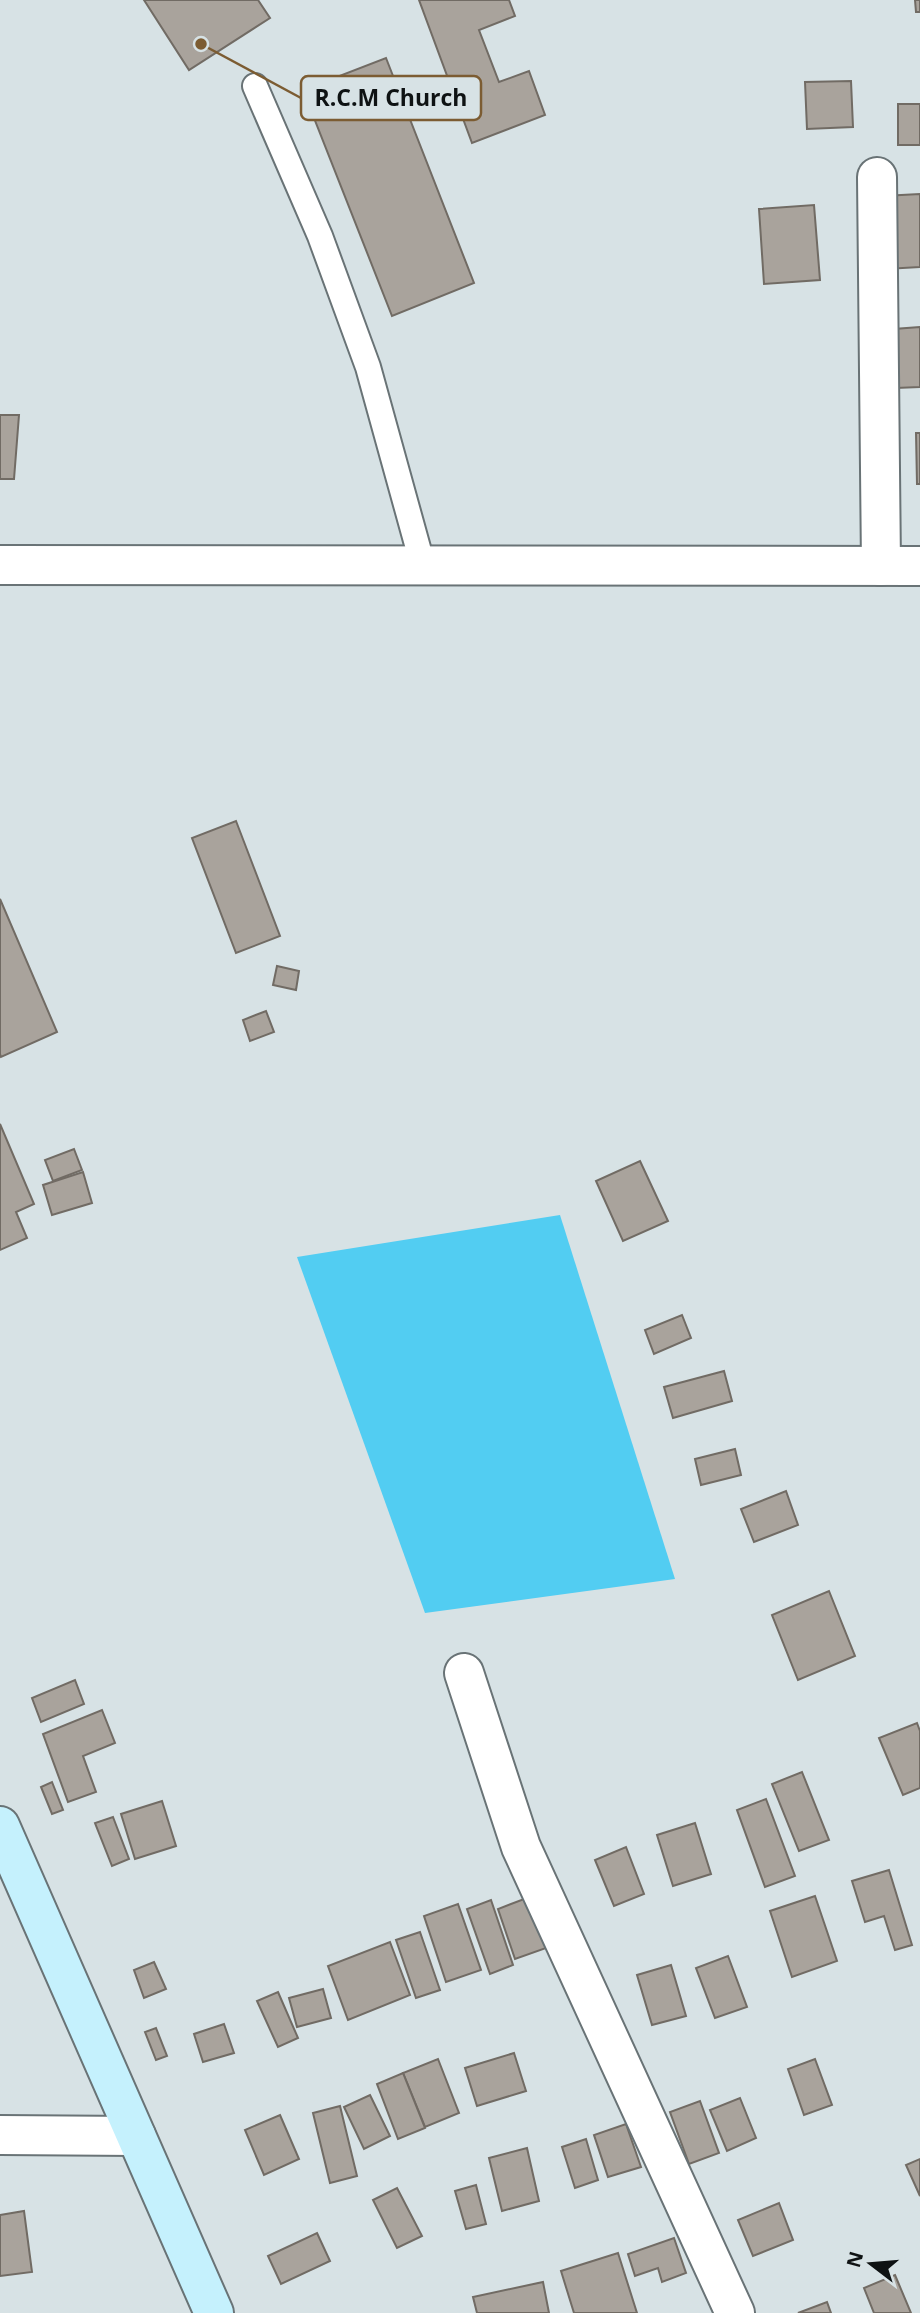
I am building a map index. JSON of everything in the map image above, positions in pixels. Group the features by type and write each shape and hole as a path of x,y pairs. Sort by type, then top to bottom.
{"main road":[{"path":"0,1826 215,2313"}],"street":[{"path":"877,177 881,566"},
{"path":"0,565 920,566"},
{"path":"464,1672 520,1847 735,2313"},
{"path":"0,2135 136,2136"}],"lane":[{"path":"255,86 320,236 368,368 423,566"}],"water":[{"path":"560,1215 675,1579 425,1613 297,1257"}],"building":[{"path":"144,0 258,0 270,18 189,70"},
{"path":"419,0 509,0 515,16 479,30 499,82 529,71 545,115 472,143"},
{"path":"915,0 920,0 920,12 916,12"},
{"path":"386,58 474,283 392,316 303,90"},
{"path":"851,81 853,127 807,129 805,82"},
{"path":"898,104 920,104 920,145 898,145"},
{"path":"920,194 920,267 886,269 883,196"},
{"path":"814,205 820,280 764,284 759,209"},
{"path":"920,327 920,387 896,388 894,329"},
{"path":"0,415 19,415 14,479 0,479"},
{"path":"916,433 920,433 920,484 917,484"},
{"path":"236,821 280,936 236,953 192,838"},
{"path":"0,899 57,1032 1,1057 0,1054"},
{"path":"277,966 299,971 296,990 273,985"},
{"path":"266,1011 274,1032 250,1041 243,1020"},
{"path":"0,1124 34,1204 16,1212 27,1238 0,1250"},
{"path":"74,1149 82,1170 53,1181 45,1160"},
{"path":"640,1161 668,1221 623,1241 596,1181"},
{"path":"83,1172 92,1203 52,1215 43,1185"},
{"path":"682,1315 691,1338 654,1354 645,1330"},
{"path":"724,1371 732,1401 673,1418 664,1387"},
{"path":"735,1449 741,1475 701,1485 695,1459"},
{"path":"786,1491 798,1525 754,1542 741,1509"},
{"path":"829,1591 855,1656 798,1680 772,1615"},
{"path":"75,1680 84,1704 41,1722 32,1698"},
{"path":"102,1710 115,1743 83,1756 96,1792 68,1802 43,1734"},
{"path":"917,1723 920,1731 920,1788 903,1795 879,1738"},
{"path":"802,1772 829,1840 799,1851 772,1784"},
{"path":"52,1782 63,1810 52,1814 41,1787"},
{"path":"766,1799 795,1876 765,1887 737,1810"},
{"path":"162,1801 176,1846 135,1859 121,1814"},
{"path":"113,1817 129,1859 112,1866 95,1823"},
{"path":"695,1823 711,1874 673,1886 657,1835"},
{"path":"626,1847 644,1894 614,1906 595,1860"},
{"path":"889,1870 912,1945 895,1950 884,1916 865,1922 852,1881"},
{"path":"532,1896 549,1947 515,1959 498,1909"},
{"path":"815,1896 837,1961 792,1977 770,1911"},
{"path":"491,1900 513,1965 490,1974 467,1909"},
{"path":"458,1904 481,1970 446,1982 424,1916"},
{"path":"420,1932 440,1990 416,1998 396,1940"},
{"path":"390,1942 410,1995 348,2020 328,1966"},
{"path":"728,1956 747,2007 715,2018 696,1968"},
{"path":"154,1962 166,1989 144,1998 134,1970"},
{"path":"671,1965 686,2016 652,2025 637,1975"},
{"path":"323,1989 331,2018 297,2027 289,1998"},
{"path":"278,1992 298,2038 278,2047 257,2001"},
{"path":"224,2024 234,2053 203,2062 194,2034"},
{"path":"156,2028 167,2056 156,2060 145,2032"},
{"path":"514,2053 526,2091 477,2106 465,2068"},
{"path":"438,2059 459,2113 425,2127 403,2073"},
{"path":"815,2059 832,2105 804,2115 788,2069"},
{"path":"403,2073 425,2128 398,2139 377,2084"},
{"path":"370,2095 390,2136 364,2149 344,2107"},
{"path":"740,2098 756,2138 727,2151 710,2110"},
{"path":"700,2101 719,2153 689,2164 670,2112"},
{"path":"340,2106 357,2176 330,2183 313,2113"},
{"path":"280,2115 299,2159 264,2175 245,2130"},
{"path":"626,2124 641,2167 608,2177 594,2135"},
{"path":"586,2139 598,2180 575,2188 562,2147"},
{"path":"527,2148 539,2201 502,2211 489,2158"},
{"path":"920,2159 920,2196 906,2165"},
{"path":"476,2185 486,2224 466,2229 455,2191"},
{"path":"397,2188 422,2236 397,2248 373,2200"},
{"path":"779,2203 793,2240 753,2256 738,2220"},
{"path":"24,2211 32,2272 0,2276 0,2215"},
{"path":"317,2233 330,2261 281,2284 268,2256"},
{"path":"674,2238 686,2273 662,2282 658,2268 635,2276 628,2254"},
{"path":"618,2253 637,2313 574,2313 561,2271"},
{"path":"895,2275 911,2313 874,2313 864,2288"},
{"path":"543,2282 549,2313 477,2313 473,2297"},
{"path":"827,2302 831,2313 798,2313"}],"place":[{"name":"R.C.M Church","path":"201,44"}]}
